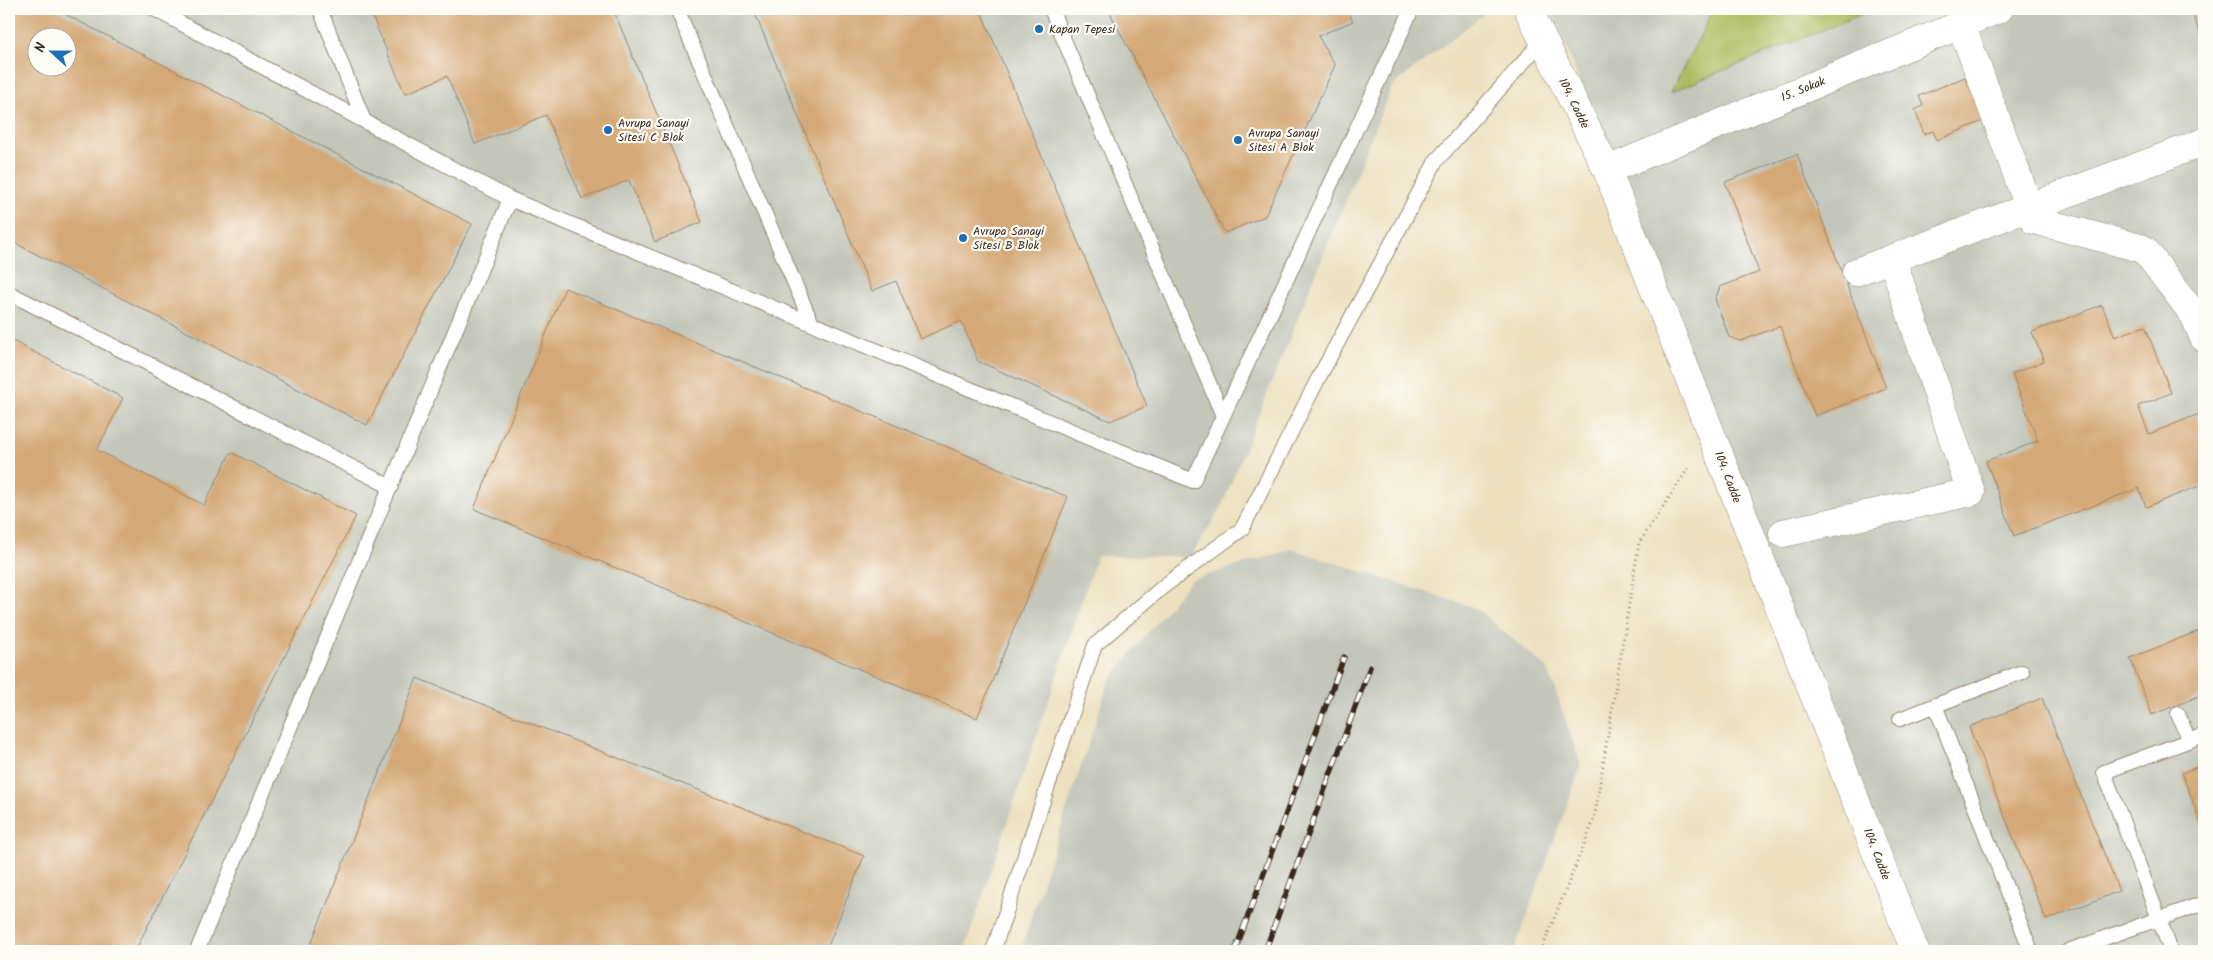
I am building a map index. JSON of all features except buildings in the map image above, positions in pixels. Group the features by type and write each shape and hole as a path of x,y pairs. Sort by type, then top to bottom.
{"street":[{"name":"104. Cadde","path":"1528,9 1607,170 1915,951"},
{"name":"15. Sokak","path":"1607,170 1999,9"},
{"path":"1961,24 2034,220 2144,250 2194,315 2204,338"},
{"path":"1856,272 2029,209 2204,142"},
{"path":"1783,534 1971,492 1892,259"}],"lane":[{"path":"154,9 510,199 1193,481 1412,9"},
{"path":"320,9 364,121"},
{"path":"677,9 812,324"},
{"path":"1051,9 1223,416"},
{"path":"993,951 1095,645 1164,586 1242,529 1318,379 1436,161 1543,40"},
{"path":"197,951 510,199"},
{"path":"9,293 391,486"},
{"path":"1900,719 2022,672"},
{"path":"1935,706 2031,951"},
{"path":"2178,714 2189,740"},
{"path":"2171,951 2104,772 2204,735"},
{"path":"2068,951 2159,921 2204,903"}],"path":[{"path":"1541,951 1594,820 1639,543 1711,433"}],"shaded area":[{"path":"9,9 1490,9 1392,86 1220,510 1190,557 1097,556 964,951 9,951"},
{"path":"1549,9 2204,9 2204,951 1914,951 1558,26"},
{"path":"1292,549 1475,608 1548,669 1581,766 1514,951 1020,951 1109,681 1191,580"}],"green space":[{"path":"1714,9 1874,9 1671,92"}],"railway":[{"path":"1235,951 1344,657"},
{"path":"1265,951 1370,667"}],"place":[{"name":"Kapan Tepesi","path":"1039,29"},
{"name":"Avrupa Sanayi Sitesi C Blok","path":"608,130"},
{"name":"Avrupa Sanayi Sitesi A Blok","path":"1238,140"},
{"name":"Avrupa Sanayi Sitesi B Blok","path":"963,238"}]}
